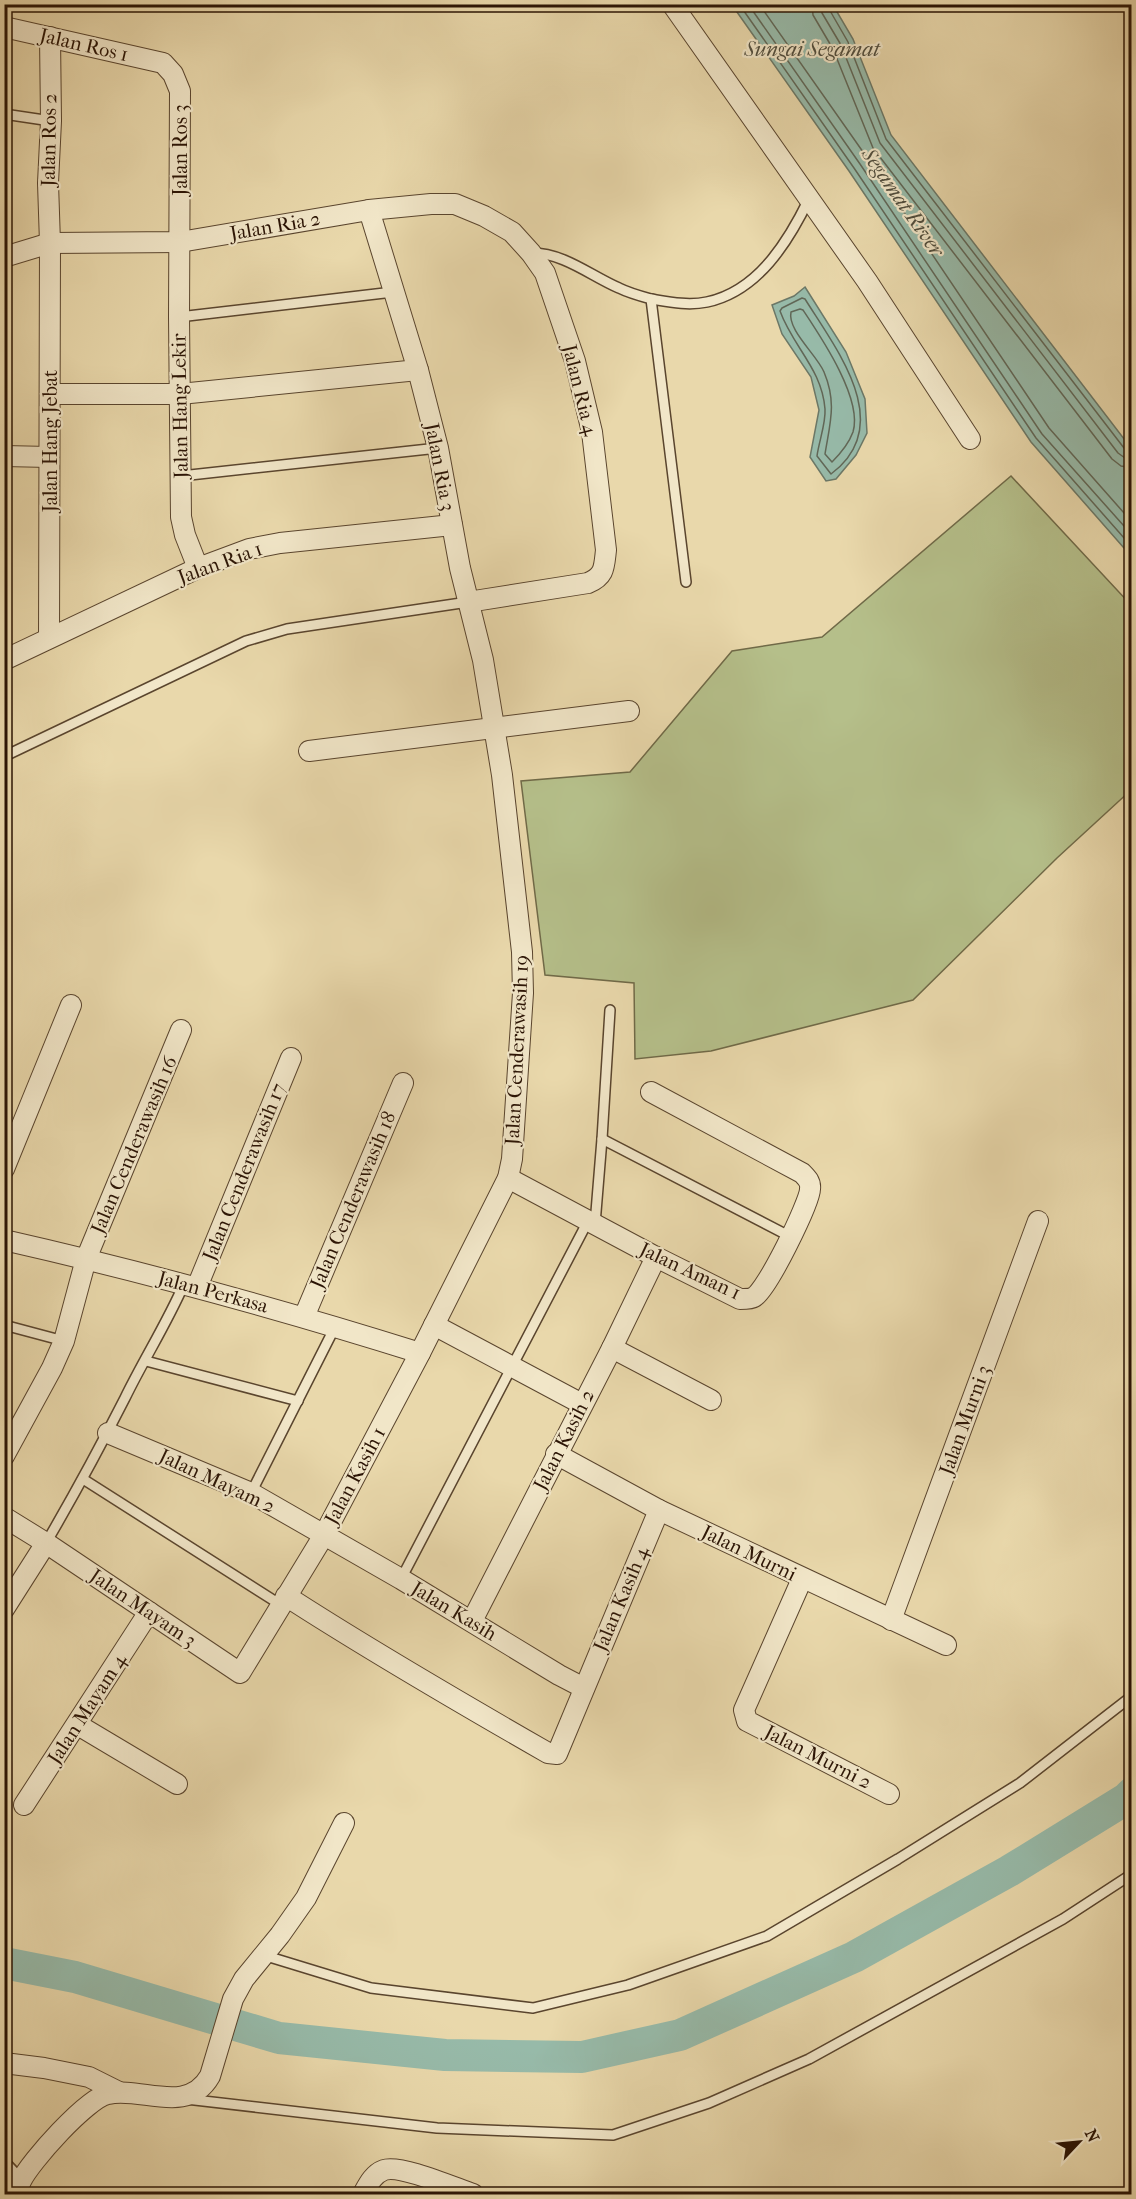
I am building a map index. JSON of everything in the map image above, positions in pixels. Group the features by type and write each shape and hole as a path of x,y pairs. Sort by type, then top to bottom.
{"street":[{"path":"672,4 867,281 970,439"},
{"name":"Jalan Ros 1","path":"4,27 163,63"},
{"name":"Jalan Ros 2","path":"50,37 51,121 48,183 50,243"},
{"name":"Jalan Ros 3","path":"163,63 173,74 180,91 180,242"},
{"name":"Jalan Ria 4","path":"369,210 455,204 484,216 512,232 545,273 575,361 592,432 606,550 603,569 598,579 588,583 468,602"},
{"name":"Jalan Ria 2","path":"4,257 50,243 180,242 369,210"},
{"name":"Jalan Ria 3","path":"369,210 418,370 438,448 468,602 483,660 494,728"},
{"name":"Jalan Hang Lekir","path":"180,242 181,517 184,535 198,568"},
{"name":"Jalan Hang Jebat","path":"49,638 50,243"},
{"path":"50,394 180,394 418,370"},
{"path":"4,456 49,457"},
{"name":"Jalan Ria 1","path":"4,660 198,568 249,549 280,543 452,525"},
{"path":"309,751 629,711"},
{"name":"Jalan Cenderawasih 19","path":"420,1353 508,1178 512,1159 524,993 522,952 494,728"},
{"path":"4,1170 71,1005"},
{"name":"Jalan Cenderawasih 16","path":"4,1456 52,1368 64,1341 86,1259 181,1030"},
{"name":"Jalan Cenderawasih 17","path":"190,1286 291,1058"},
{"name":"Jalan Cenderawasih 18","path":"304,1317 403,1083"},
{"name":"Jalan Aman 1","path":"508,1178 740,1299 754,1298 764,1289 791,1237 811,1191 809,1181 802,1173 651,1092"},
{"name":"Jalan Murni 3","path":"891,1620 1038,1221"},
{"name":"Jalan Perkasa","path":"4,1240 190,1286 336,1326 420,1353"},
{"name":"Jalan Kasih 2","path":"472,1622 656,1257"},
{"path":"434,1324 582,1404"},
{"path":"612,1348 711,1400"},
{"name":"Jalan Kasih 1","path":"240,1673 324,1535 420,1353"},
{"name":"Jalan Mayam 2","path":"108,1433 251,1493 324,1535"},
{"name":"Jalan Murni","path":"556,1454 659,1510 946,1645"},
{"name":"Jalan Kasih 4","path":"283,1600 548,1753 557,1754 659,1510"},
{"name":"Jalan Mayam 3","path":"4,1517 240,1673"},
{"name":"Jalan Kasih","path":"324,1535 584,1688"},
{"path":"7,1600 46,1543"},
{"name":"Jalan Murni 2","path":"802,1579 744,1710 747,1721 889,1794"},
{"name":"Jalan Mayam 4","path":"24,1806 149,1612"},
{"path":"78,1725 177,1784"},
{"path":"19,2187 67,2124 89,2103 105,2094 119,2092 166,2098 184,2096 204,2086 210,2076 233,1999 244,1979 306,1898 344,1823"},
{"path":"4,2063 89,2077 119,2092"},
{"path":"363,2194 377,2174 389,2169 410,2172 473,2194"}],"lane":[{"path":"4,114 51,121"},
{"path":"531,253 543,253 563,259 620,288 651,299 682,304 706,302 726,296 749,282 772,260 793,232 809,199"},
{"path":"179,317 393,292"},
{"path":"651,299 686,582"},
{"path":"181,476 438,448"},
{"path":"7,755 215,654 267,634 468,602"},
{"path":"401,1579 591,1223 602,1139 610,1010"},
{"path":"602,1139 791,1237"},
{"path":"46,1543 170,1317 190,1286"},
{"path":"4,1325 64,1341"},
{"path":"251,1493 336,1326"},
{"path":"146,1361 298,1401"},
{"path":"83,1479 283,1600"},
{"path":"263,1955 371,1988 533,2008 628,1985 767,1936 898,1859 1020,1783 1131,1696"},
{"path":"176,2097 436,2128 613,2135 709,2103 809,2059 1063,1919 1131,1874"},
{"path":"4,2161 19,2187"}],"green space":[{"path":"1011,476 1131,605 1131,790 1057,858 913,1000 711,1051 635,1059 634,983 545,975 521,781 630,772 732,651 822,637"}],"water":[{"name":"Sungai Segamat","path":"732,5 833,5 853,39 891,135 1131,448 1131,556 1031,442 849,171"},
{"path":"805,287 846,352 865,399 867,433 856,455 836,479 826,481 810,457 819,410 811,377 782,334 772,305 794,296"}],"waterway":[{"path":"4,1963 75,1977 279,2038 445,2055 582,2057 680,2035 854,1957 1009,1871 1126,1799 1132,1793"}],"water label":[{"name":"Segamat River","path":"903,202"}]}
